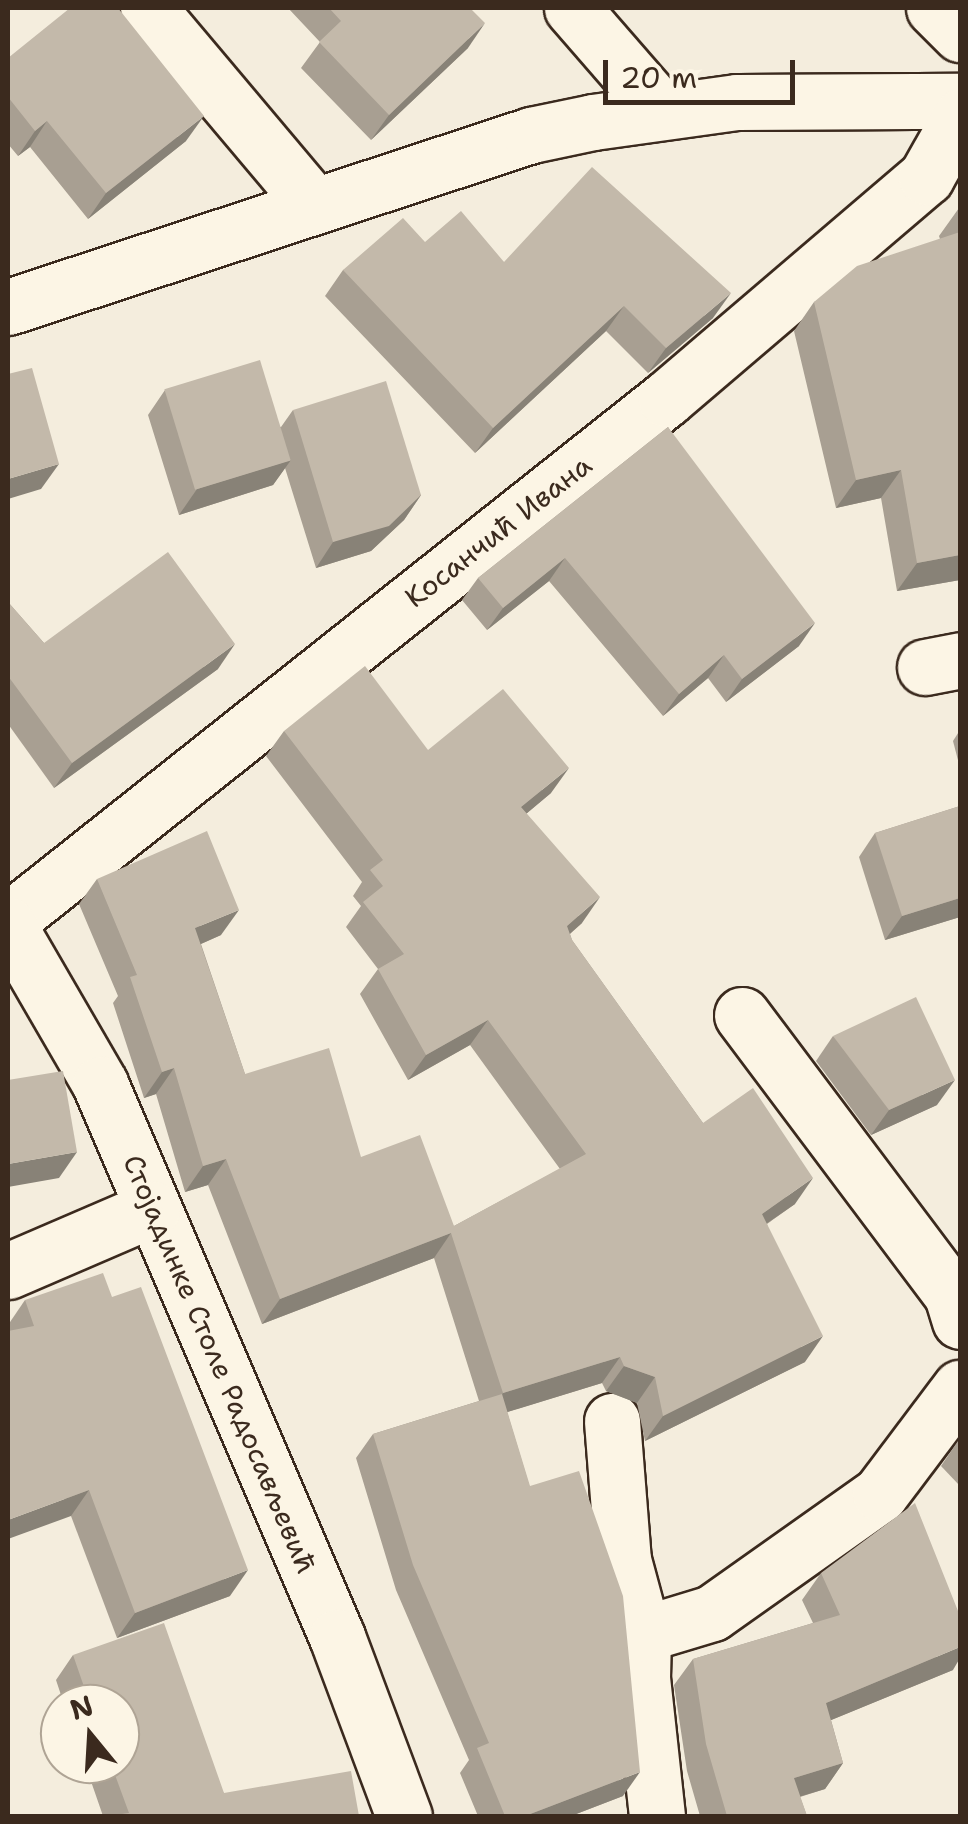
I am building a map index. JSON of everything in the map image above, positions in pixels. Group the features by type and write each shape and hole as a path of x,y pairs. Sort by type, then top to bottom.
{"street":[{"path":"148,8 314,204"},
{"path":"572,8 660,108"},
{"path":"934,8 960,34"},
{"path":"8,307 531,135 660,108 960,101"},
{"name":"Косанчић Ивана","path":"8,923 666,399 926,177 960,117"},
{"name":"Стојадинке Столе Радосављевић","path":"8,923 100,1084 338,1637 404,1816"},
{"path":"742,1016 952,1295 960,1322"},
{"path":"8,1271 152,1209"},
{"path":"643,1634 712,1612 880,1494 960,1388"},
{"path":"612,1421 623,1560 643,1634 642,1679 657,1816"}],"building":[{"path":"70,8 118,8 204,116 106,193 47,121 35,131 8,97 8,58"},
{"path":"329,8 470,8 485,23 389,115 319,42 341,21"},
{"path":"592,167 731,293 666,348 624,306 493,428 343,270 403,218 425,242 461,211 504,262"},
{"path":"960,232 960,555 917,563 901,470 856,480 814,302 857,266"},
{"path":"260,360 291,460 195,490 164,389"},
{"path":"32,368 59,464 8,479 8,374"},
{"path":"386,381 421,495 389,526 333,542 293,410"},
{"path":"668,427 815,623 742,679 724,655 679,694 565,558 503,608 478,578"},
{"path":"168,552 235,644 72,763 8,676 8,602 44,643"},
{"path":"365,666 428,750 503,689 569,768 521,807 600,897 567,926 572,940 703,1123 753,1088 813,1178 762,1214 823,1336 663,1416 655,1377 624,1366 620,1357 503,1393 451,1233 280,1299 226,1159 203,1166 174,1068 162,1072 130,977 137,975 97,879 207,831 239,910 195,928 245,1074 329,1048 361,1157 420,1135 454,1226 586,1154 488,1020 426,1055 378,969 404,954 363,902 383,886 370,870 383,860 284,731"},
{"path":"960,806 960,898 902,916 875,833"},
{"path":"916,997 955,1080 889,1110 833,1036"},
{"path":"63,1071 77,1152 8,1164 8,1080"},
{"path":"103,1273 112,1297 141,1287 248,1570 135,1613 89,1490 8,1520 8,1331 34,1326 25,1300"},
{"path":"502,1394 530,1486 579,1471 623,1596 640,1772 525,1816 505,1816 477,1748 489,1743 413,1565 373,1434"},
{"path":"915,1503 960,1616 960,1647 826,1703 843,1763 794,1778 807,1816 727,1816 706,1744 693,1659 840,1615 821,1573"},
{"path":"164,1623 224,1793 351,1771 359,1816 108,1816 129,1813 118,1784 140,1784 140,1684 83,1684 73,1655"}]}
